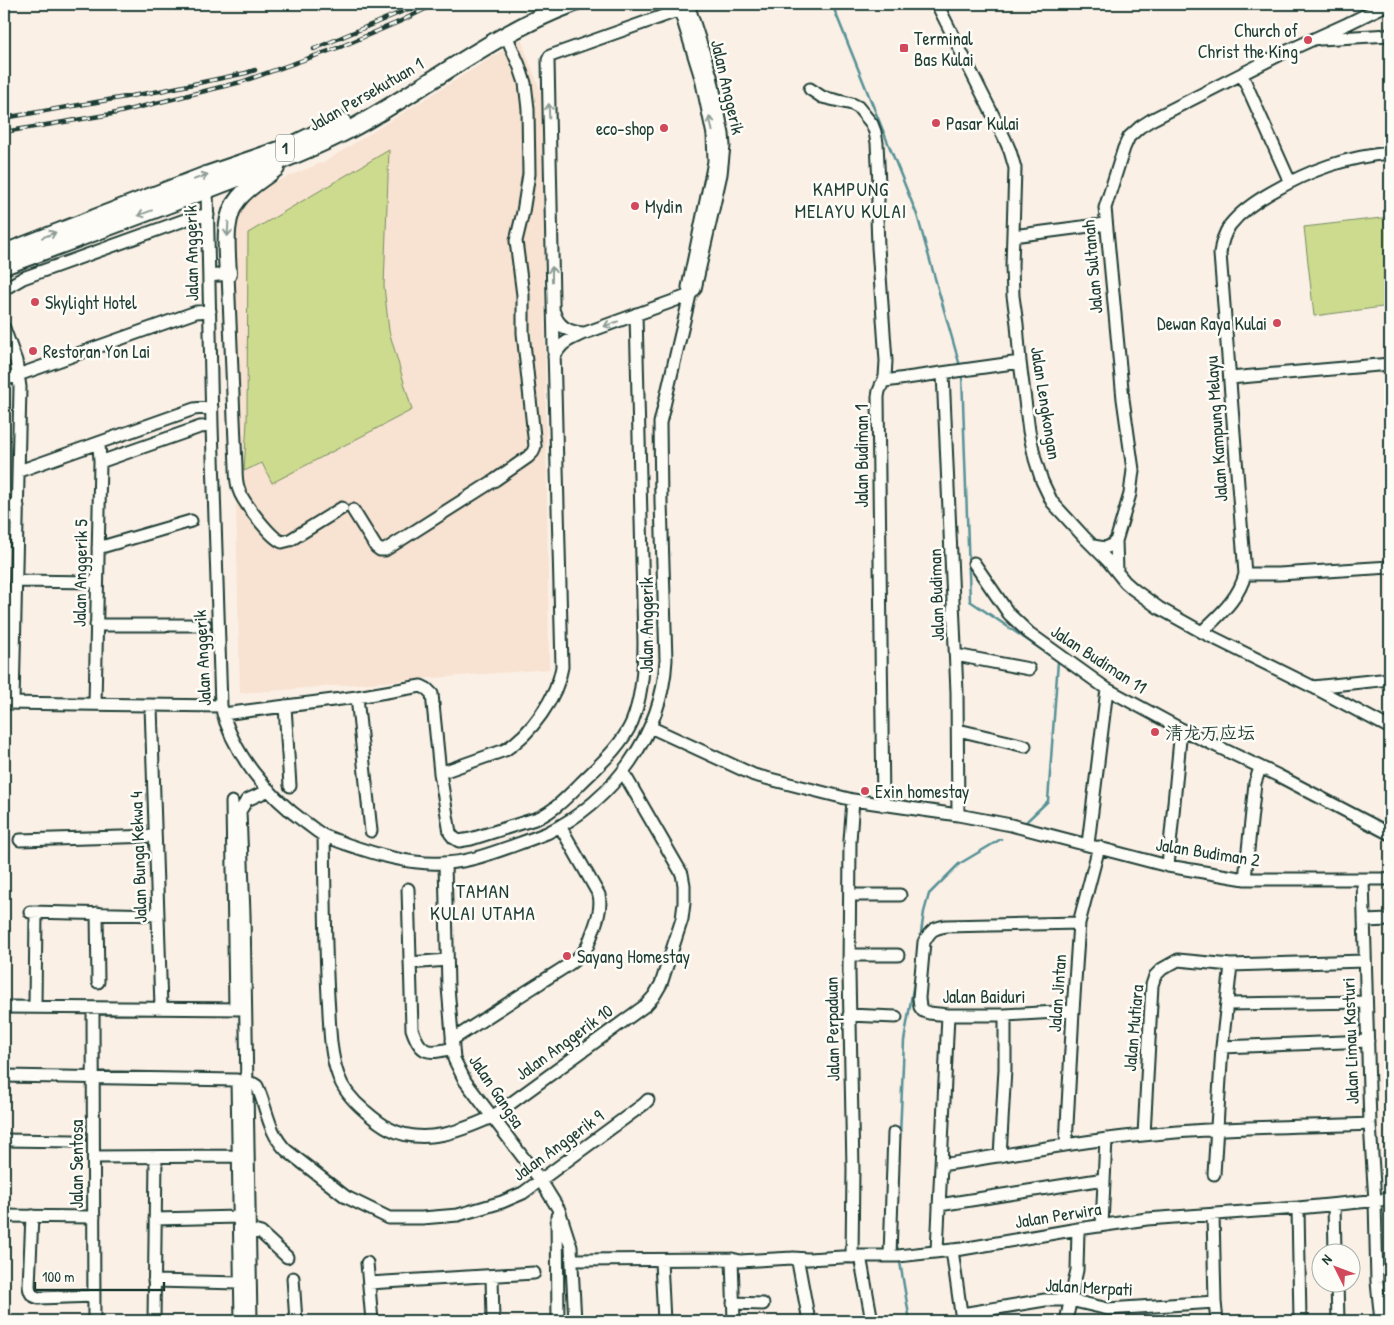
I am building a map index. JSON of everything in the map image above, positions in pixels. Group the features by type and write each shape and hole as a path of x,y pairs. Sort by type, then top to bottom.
{"highway":[{"name":"Jalan Persekutuan 1","path":"4,253 206,175 288,147 366,109 423,77 502,27 548,4"},
{"name":"Jalan Persekutuan 1","path":"4,266 207,190 318,145 371,118 506,35 545,14 572,4"},
{"path":"228,274 227,224 234,204 239,197 292,156"}],"street":[{"name":"Jalan Lengkongan","path":"937,4 1010,151 1015,168 1013,296 1020,362 1029,430 1042,481 1052,502 1133,590 1159,608 1390,728"},
{"name":"Jalan Sultanah","path":"1117,572 1116,541 1130,494 1133,470 1123,399 1105,208 1118,164 1129,137 1150,120 1283,53 1388,4"},
{"path":"440,773 512,746 529,729 548,704 557,688 562,667 548,60 550,56 682,6"},
{"name":"Jalan Anggerik","path":"207,190 212,426 222,710 235,744 258,778 288,809 324,836 365,850 413,862 445,864 475,858 539,836 560,826 592,803 623,772 650,728 661,697 665,674 660,423 690,295 688,287 717,173 714,161 713,135 701,78 682,6"},
{"path":"209,276 228,274 238,489 243,500 274,538 282,542 290,540 347,509 376,547 380,550 385,550 528,457 533,452 535,446 522,333 523,294 516,241 529,174 528,109 525,83 506,35"},
{"path":"1316,39 1390,35"},
{"path":"1242,75 1290,182"},
{"name":"Jalan Budiman 1","path":"810,90 822,98 858,107 872,124 877,143 879,184 878,247 886,361 885,377 878,398 883,805"},
{"name":"Jalan Kampung Melayu","path":"1202,632 1228,606 1237,594 1245,574 1220,254 1222,241 1229,226 1240,214 1254,203 1290,182 1327,166 1347,160 1390,153"},
{"path":"4,289 23,278 193,216 208,215"},
{"path":"1013,236 1106,224"},
{"path":"554,357 564,342 690,295"},
{"path":"553,305 558,323 572,332 585,333"},
{"path":"4,380 196,312 210,311"},
{"path":"4,328 16,360 20,387 16,580 9,631 8,703 94,704 222,710 285,706 421,686 432,694 440,773 450,833 459,841 471,839 546,815 604,760 626,732 634,716 644,672 636,314"},
{"path":"881,385 885,381 1020,362"},
{"path":"1230,378 1390,364"},
{"name":"Jalan Budiman","path":"949,373 958,730 958,815"},
{"path":"19,471 194,409 212,407"},
{"path":"100,462 200,427 212,426"},
{"name":"Jalan Anggerik 5","path":"94,704 99,442"},
{"path":"4,506 18,506"},
{"path":"98,548 191,522"},
{"path":"1093,546 1105,548 1116,541"},
{"name":"Jalan Budiman 11","path":"974,563 1009,614 1029,633 1107,689 1181,729 1279,776 1390,834"},
{"path":"1245,574 1279,574 1390,567"},
{"path":"16,580 97,582"},
{"path":"96,625 205,625"},
{"path":"956,655 1029,669"},
{"path":"1313,687 1390,679"},
{"name":"Jalan Jintan","path":"1066,1144 1079,923 1093,846 1107,689"},
{"path":"357,696 371,831"},
{"name":"Jalan Bunga Kekwa 4","path":"151,706 161,1008"},
{"path":"285,706 290,786"},
{"name":"Jalan Budiman 2","path":"650,728 754,775 853,800 958,815 1011,825 1168,866 1244,879 1363,880 1390,878"},
{"path":"1168,866 1181,729"},
{"path":"958,730 1025,746"},
{"path":"1244,879 1255,782 1260,768"},
{"name":"Jalan Anggerik 10","path":"324,836 325,937 331,1048 338,1075 343,1087 351,1098 380,1124 404,1134 436,1137 470,1127 492,1117 646,1004 654,996 661,984 683,911 684,885 682,874 623,772"},
{"path":"240,1009 244,914 240,811 247,800 269,790"},
{"name":"Jalan Perpaduan","path":"853,800 850,841 849,955 853,1178 856,1256 872,1321"},
{"path":"232,802 242,1081 250,1230 251,1321"},
{"path":"408,889 412,1029 416,1042 424,1050 430,1052 452,1044 585,951 600,908 599,895 560,826"},
{"path":"20,840 155,836"},
{"name":"Jalan Gangsa","path":"445,864 448,988 454,1059 465,1082 541,1182 558,1210 571,1247 575,1321"},
{"name":"Jalan Limau Kasturi","path":"1363,880 1370,1124 1375,1201 1377,1282 1381,1321"},
{"path":"850,895 900,895"},
{"path":"35,1007 33,912 158,915"},
{"path":"97,914 98,982"},
{"path":"1364,921 1390,920"},
{"name":"Jalan Baiduri","path":"1073,1011 1005,1015 948,1015 923,1011 920,1007 919,998 924,942 934,929 946,926 1079,923"},
{"path":"849,955 898,955"},
{"path":"410,963 447,960"},
{"name":"Jalan Mutiara","path":"1144,1134 1152,985 1155,976 1162,969 1178,960 1231,965"},
{"path":"1214,1174 1222,1047 1231,965 1365,961"},
{"path":"1227,1004 1366,1002"},
{"path":"4,1006 240,1009"},
{"name":"Jalan Sentosa","path":"93,1008 94,1321"},
{"path":"849,1015 896,1017"},
{"path":"937,1251 948,1015"},
{"path":"1000,1156 1005,1015"},
{"path":"1222,1047 1368,1041"},
{"path":"4,1076 242,1081"},
{"path":"241,1321 238,1156 242,1081"},
{"name":"Jalan Anggerik 9","path":"242,1081 257,1086 272,1131 286,1150 346,1197 389,1218 458,1215 502,1202 523,1193 541,1182 648,1100"},
{"path":"941,1164 1066,1144 1144,1134 1370,1124"},
{"path":"894,1133 898,1256"},
{"path":"1102,1225 1106,1139"},
{"path":"4,1140 73,1140"},
{"path":"94,1157 238,1156"},
{"path":"154,1321 156,1157"},
{"path":"939,1205 1104,1180"},
{"name":"Jalan Perwira","path":"572,1260 732,1259 740,1261 898,1256 952,1250 1147,1219 1390,1199"},
{"path":"1334,1205 1336,1242"},
{"path":"1298,1208 1300,1321"},
{"path":"558,1210 558,1321"},
{"path":"1213,1214 1217,1321"},
{"path":"4,1216 94,1217"},
{"path":"32,1216 30,1294 39,1298 94,1296"},
{"path":"155,1219 239,1217"},
{"path":"1066,1321 1077,1270 1078,1229"},
{"path":"250,1230 261,1233 288,1256"},
{"path":"952,1250 962,1318"},
{"path":"794,1258 798,1262 809,1321"},
{"path":"732,1259 734,1321"},
{"path":"661,1260 664,1321"},
{"path":"367,1263 372,1321"},
{"path":"369,1283 534,1273"},
{"path":"492,1276 494,1321"},
{"path":"293,1278 296,1321"},
{"path":"154,1281 240,1283"},
{"path":"1337,1292 1338,1321"},
{"name":"Jalan Merpati","path":"962,1318 1045,1300 1070,1300 1108,1309 1215,1302"},
{"path":"733,1303 763,1304"}],"shaded area":[{"path":"521,39 542,95 549,669 240,693 230,222 249,193 326,161"}],"green space":[{"path":"389,150 384,286 389,331 412,410 272,483 262,463 244,471 247,421 248,233"},
{"path":"1390,217 1390,306 1314,316 1304,227"}],"waterway":[{"path":"832,4 917,215 960,366"},
{"path":"962,374 970,601 1058,661 1048,801 1027,821"},
{"path":"920,940 929,894 959,864 1001,839"},
{"path":"896,1231 904,1041 916,971"},
{"path":"896,1242 898,1250"},
{"path":"900,1262 910,1321"}],"railway":[{"path":"4,132 112,114 241,82 340,47 435,4"},
{"path":"314,49 413,7"},
{"path":"4,118 160,91 255,70"}],"place":[{"name":"Church of Christ the King","path":"1308,40"},
{"name":"Terminal Bas Kulai","path":"904,48"},
{"name":"Pasar Kulai","path":"936,123"},
{"name":"eco-shop","path":"664,128"},
{"name":"Mydin","path":"635,206"},
{"name":"Skylight Hotel","path":"35,302"},
{"name":"Dewan Raya Kulai","path":"1277,323"},
{"name":"Restoran Yon Lai","path":"33,351"},
{"name":"清龙万应坛","path":"1155,732"},
{"name":"Exin homestay","path":"865,791"},
{"name":"Sayang Homestay","path":"567,956"}],"district":[{"name":"KAMPUNG MELAYU KULAI","path":"851,200"},
{"name":"TAMAN KULAI UTAMA","path":"483,902"}]}
